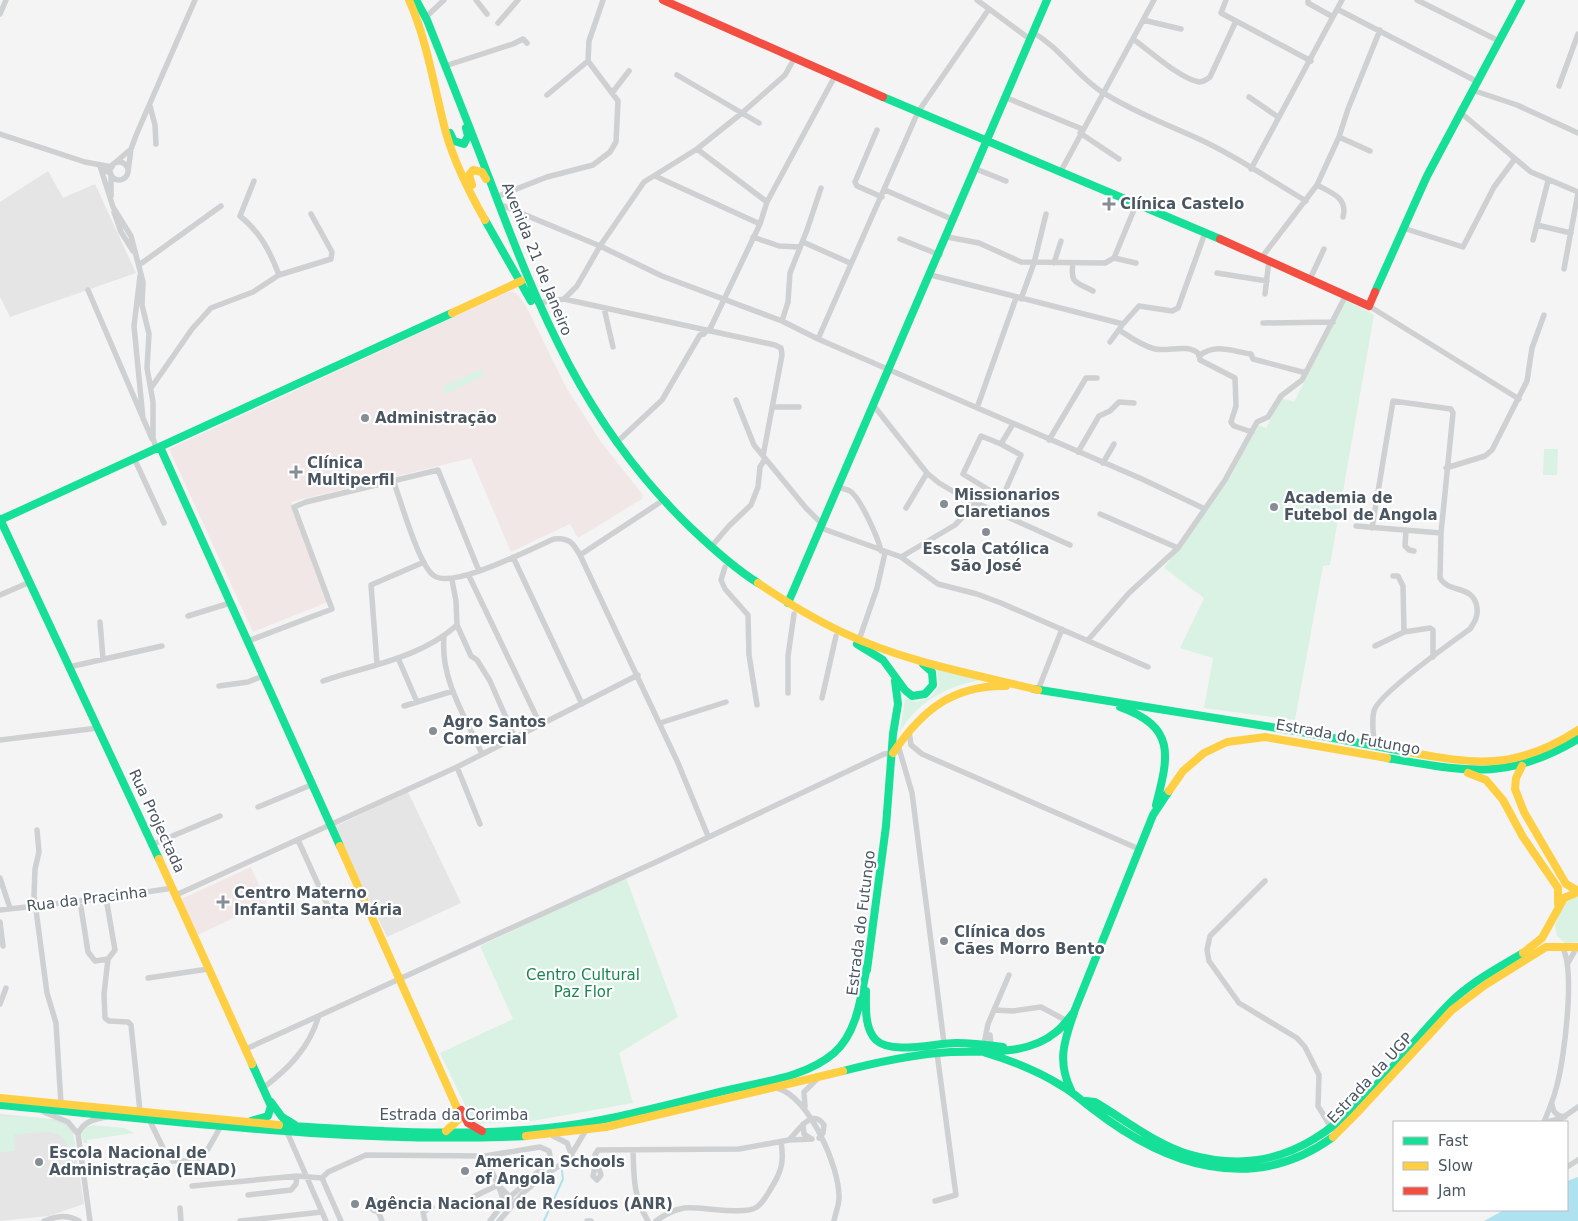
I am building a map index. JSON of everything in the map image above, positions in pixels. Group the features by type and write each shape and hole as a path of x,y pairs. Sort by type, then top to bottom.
{"main road":[{"name":"Avenida 21 de Janeiro","path":"409,0 418,22 443,123 456,162 521,280 551,346 590,414 635,476 725,566 794,614 836,636 868,649 884,661"},
{"name":"Avenida 21 de Janeiro","path":"416,0 426,18 538,303 574,377 616,443 671,510 751,581 788,604 860,640 940,667 1038,690"},
{"path":"662,0 918,112 989,140 1136,205 1266,258 1369,306 1427,176 1519,1"},
{"path":"788,604 940,255 1048,0"},
{"path":"433,78 452,137 459,144 464,144 467,141 467,132 446,69"},
{"path":"511,262 474,192 469,175 473,170 479,170 484,176 521,262"},
{"path":"0,520 521,280"},
{"path":"158,448 248,641 329,825 401,978 455,1103 459,1119 446,1131"},
{"name":"Rua Projectada","path":"0,520 175,892 263,1088 282,1117 298,1126"},
{"path":"884,661 908,693 917,696 928,692 934,681 929,668 892,652"},
{"name":"Estrada do Futungo","path":"884,661 895,680 898,693 886,826 867,966 865,1019 868,1030 875,1039 887,1046 899,1048 944,1043 1016,1050 1042,1042 1057,1032 1074,1012 1153,815 1173,783 1192,761 1216,746 1238,740 1265,737 1459,770 1492,772 1522,766 1559,751 1578,739"},
{"name":"Estrada do Futungo","path":"892,753 909,729 929,708 969,689 999,686 1078,696 1458,761 1503,762 1536,753 1555,745 1578,730"},
{"path":"1078,696 1137,712 1150,720 1159,729 1165,743 1166,764 1153,815"},
{"path":"1522,766 1515,782 1516,794 1559,874 1566,884 1578,892"},
{"path":"1459,770 1486,780 1504,800 1523,837 1558,888 1558,904"},
{"path":"1504,800 1508,792 1516,794"},
{"path":"1558,904 1566,895 1578,892"},
{"name":"Estrada da UGP","path":"1086,1101 1095,1102 1186,1153 1220,1162 1250,1163 1282,1156 1318,1140 1332,1129 1450,1003 1470,987 1536,944 1549,928 1558,904"},
{"path":"1549,928 1554,940 1562,947"},
{"name":"Estrada da UGP","path":"985,1047 1031,1068 1086,1101 1091,1108 1106,1118 1170,1154 1191,1162 1230,1170 1250,1170 1278,1165 1307,1153 1334,1136 1452,1010 1467,997 1541,949 1551,946 1578,947"},
{"name":"Estrada da Corimba","path":"0,1098 298,1126 485,1132 541,1129 589,1122 704,1096 810,1067 834,1053 848,1036 856,1014 867,966"},
{"path":"1072,1092 1063,1074 1061,1058 1074,1012"},
{"name":"Estrada do Futungo","path":"820,1076 879,1062 937,1053 985,1047 1016,1050"},
{"name":"Estrada da Corimba","path":"0,1104 287,1132 435,1139 550,1135 586,1130 775,1088 820,1076"},
{"path":"247,1122 268,1116 271,1106 268,1098"},
{"path":"455,1103 468,1123 485,1132"}],"street":[{"path":"0,14 6,0"},
{"path":"0,134 100,166 115,178 121,179 126,177 131,149 195,0"},
{"path":"426,18 444,0"},
{"path":"476,0 487,14"},
{"path":"498,23 518,0"},
{"path":"498,201 548,177 588,167 610,152 616,142 618,101 595,74 588,61 589,42 603,0"},
{"path":"977,0 1032,37 1055,46 1077,72 1103,92 1146,116 1201,140 1306,202"},
{"path":"1061,171 1081,131 1154,0"},
{"path":"1226,0 1221,13 1311,61"},
{"path":"1308,0 1308,3 1333,17"},
{"path":"1252,169 1342,0"},
{"path":"1417,0 1499,41"},
{"path":"818,339 918,112 989,9"},
{"path":"1337,10 1380,30 1476,81"},
{"path":"1143,20 1181,29"},
{"path":"1133,39 1184,75 1200,82 1210,78 1236,21"},
{"path":"1265,294 1266,258 1317,185 1339,137 1380,30"},
{"path":"1559,86 1578,34"},
{"path":"446,69 524,38 527,43"},
{"path":"564,300 576,286 600,246 644,182 697,150 785,75 794,59"},
{"path":"547,95 588,61"},
{"path":"612,93 629,71"},
{"path":"677,75 759,123"},
{"path":"616,443 662,400 700,335 707,331 760,224 767,202 834,76"},
{"path":"1472,90 1517,105 1578,133"},
{"path":"1249,97 1278,117"},
{"path":"1007,98 1081,131 1119,159"},
{"path":"150,106 155,125 156,144"},
{"path":"1461,113 1514,160 1548,181 1578,193 1564,269"},
{"path":"877,130 855,182 857,186 882,197"},
{"path":"1339,137 1370,151"},
{"path":"113,207 113,165 131,149"},
{"path":"697,150 767,202"},
{"path":"1403,228 1463,247 1489,194 1514,160"},
{"path":"100,166 123,163 128,172"},
{"path":"100,166 121,232 139,265 143,282 142,305 148,328 147,368 151,388 153,438 158,448"},
{"path":"976,169 1006,181"},
{"path":"655,176 760,224"},
{"path":"254,181 240,216 254,227 264,242 279,275"},
{"path":"1533,240 1548,181"},
{"path":"1317,185 1343,202 1345,209 1343,217"},
{"path":"782,321 788,302 790,273 802,245 821,188"},
{"path":"885,190 954,220"},
{"path":"498,201 662,276 782,321 818,339 1205,509"},
{"path":"947,237 979,243 1009,258 1034,263 1105,263 1114,258 1136,205"},
{"path":"143,419 140,404 141,381 134,334 139,265 220,206"},
{"path":"151,388 192,329 211,308 253,292 279,275 320,264 333,256 311,214"},
{"path":"977,408 1034,263 1046,214"},
{"path":"1537,225 1571,233"},
{"path":"1110,342 1139,306 1172,311 1178,308 1205,233"},
{"path":"753,237 779,246 802,245 850,263"},
{"path":"900,239 940,255"},
{"path":"1054,263 1061,240"},
{"path":"1310,278 1324,249"},
{"path":"1114,258 1136,263"},
{"path":"1073,263 1073,281 1093,291"},
{"path":"1216,273 1266,281"},
{"path":"931,275 1123,324"},
{"path":"88,290 143,419 158,448"},
{"path":"1088,640 1129,593 1178,548 1225,480 1257,422 1268,417 1281,396 1302,380 1334,322 1346,295"},
{"path":"538,303 564,300 775,345 780,348 782,354 774,407 764,458 760,467 758,487 751,505 711,547"},
{"path":"1369,306 1519,399"},
{"path":"604,308 613,347"},
{"path":"1446,468 1489,453 1527,381 1532,348 1544,315"},
{"path":"1263,323 1334,322"},
{"path":"1119,330 1151,348 1160,350 1185,348 1197,352 1200,360 1237,380 1236,409 1231,422 1234,426 1252,432"},
{"path":"1198,356 1209,348 1222,349 1251,354 1253,359 1306,373"},
{"path":"1049,440 1086,378 1097,378"},
{"path":"736,400 749,434 764,458 822,526 883,552 901,557 938,584 977,594 1148,667"},
{"path":"1372,528 1394,400 1453,411 1446,468 1440,578 1446,584 1472,595 1476,601 1477,615 1470,629 1404,680 1377,705 1374,711 1374,746"},
{"path":"1078,452 1098,416 1110,411 1119,402 1134,403"},
{"path":"874,406 927,473 950,490 1070,545"},
{"path":"774,407 799,407"},
{"path":"1001,444 1013,424"},
{"path":"981,436 1001,444 1021,457 1001,498 963,474 981,436"},
{"path":"1104,463 1114,444"},
{"path":"134,458 164,523"},
{"path":"248,641 332,609 294,506 393,480 436,470 439,471 479,571"},
{"path":"906,508 927,473"},
{"path":"393,480 424,562 432,575 438,579 452,580 469,576 560,538 572,542 580,555 660,723 708,836"},
{"path":"839,488 850,491 856,498 883,552 877,588 860,640"},
{"path":"580,555 659,502"},
{"path":"901,557 928,543 954,526 976,503"},
{"path":"1100,514 1178,548"},
{"path":"1356,526 1441,533"},
{"path":"1406,530 1405,546 1409,550 1414,551"},
{"path":"513,557 582,704"},
{"path":"377,664 370,585 424,562"},
{"path":"725,566 721,580 725,589 748,615 749,655 757,705"},
{"path":"469,576 541,726"},
{"path":"1393,576 1398,576 1403,586 1404,632"},
{"path":"452,580 456,601 457,625 471,656 477,660 490,681 515,738"},
{"path":"0,595 30,582"},
{"path":"188,616 230,603"},
{"path":"788,693 788,656 794,614"},
{"path":"100,622 103,659"},
{"path":"323,681 398,658 444,637 457,625"},
{"path":"1375,646 1404,632 1432,628 1433,657"},
{"path":"1038,690 1062,629"},
{"path":"822,698 836,636"},
{"path":"444,637 443,655 446,675 482,754"},
{"path":"69,667 162,646"},
{"path":"398,658 417,702"},
{"path":"219,686 248,682 263,676"},
{"name":"Rua da Pracinha","path":"0,910 175,892 298,840 456,768 638,676"},
{"path":"404,706 453,691"},
{"path":"660,723 726,702"},
{"path":"0,740 98,728"},
{"path":"909,729 908,738 911,745 922,754 1139,850"},
{"path":"898,745 912,793 944,1043"},
{"path":"246,1049 318,1018 884,754 892,753"},
{"path":"456,768 480,824"},
{"path":"258,807 311,785"},
{"path":"152,845 220,816"},
{"path":"36,830 39,852 33,882 35,907 47,993 56,1023 60,1104"},
{"path":"298,840 332,915"},
{"path":"0,878 10,908"},
{"path":"1265,880 1210,936 1207,950 1209,961 1239,1003 1297,1038 1305,1047 1320,1075 1318,1106 1332,1129"},
{"path":"106,898 115,950 108,959 104,994 105,1018 128,1022 131,1025 140,1111"},
{"path":"80,901 90,957 95,961 108,959"},
{"path":"0,922 3,946"},
{"path":"1545,1121 1558,1084 1565,1037 1568,963 1562,947"},
{"path":"1568,963 1578,947"},
{"path":"148,978 208,969"},
{"path":"985,1047 988,1024 1009,975"},
{"path":"0,1004 6,988"},
{"path":"994,1010 1013,1011 1037,1007 1067,1020"},
{"path":"263,1088 290,1066 314,1030 318,1018"},
{"path":"985,1047 989,1033 988,1024"},
{"path":"934,1201 956,1195 937,1053"},
{"path":"806,1112 804,1092 820,1076"},
{"path":"775,1088 790,1092 806,1112 820,1137 837,1177 839,1199 834,1221"},
{"path":"1552,1104 1553,1110 1557,1115 1565,1117"},
{"path":"1549,1121 1565,1117 1578,1107"},
{"path":"32,1108 62,1118 74,1127 78,1134 90,1221"},
{"path":"78,1134 80,1129 92,1120 112,1116"},
{"path":"789,1140 810,1118"},
{"path":"149,1119 163,1148 173,1161 196,1161 208,1149 221,1126"},
{"path":"804,1124 804,1134 812,1139"},
{"path":"499,1221 510,1201 572,1156 586,1130"},
{"path":"287,1132 326,1221"},
{"path":"550,1135 567,1143 572,1156"},
{"path":"596,1162 595,1155 598,1150 738,1149 789,1140 820,1137"},
{"path":"656,1221 682,1208 703,1207 745,1211 756,1208 765,1198 782,1171 784,1163 781,1142"},
{"path":"192,1186 297,1176 322,1178 328,1172 366,1155 485,1156 540,1147 549,1151 551,1160 490,1221"},
{"path":"633,1150 634,1191 639,1206 648,1221"},
{"path":"485,1156 498,1185 510,1201"},
{"path":"248,1195 291,1190 296,1184 297,1176"},
{"path":"322,1178 341,1221"},
{"path":"472,1197 498,1185"},
{"path":"425,1221 423,1212 432,1207"},
{"path":"180,1208 181,1221"},
{"path":"378,1211 382,1221"},
{"path":"240,1221 322,1212"},
{"path":"44,1221 68,1216 79,1221"}],"shaded area":[{"path":"48,171 63,198 95,184 136,273 10,317 0,297 0,202"},
{"name":"Clínica Multiperfil","path":"508,292 514,292 526,306 566,387 601,442 643,495 642,499 578,538 570,524 511,552 471,458 291,502 328,602 253,632 169,449"},
{"path":"408,792 461,903 387,937 334,827"},
{"name":"Centro Materno Infantil Santa Mária","path":"251,867 267,903 195,936 179,900"},
{"name":"Escola Nacional de Administração (ENAD)","path":"0,1114 71,1121 84,1204 49,1216 0,1221"}],"green space":[{"name":"Academia de Futebol de Angola","path":"1346,300 1374,315 1330,565 1323,566 1295,720 1204,708 1213,658 1180,648 1204,598 1164,568 1230,477 1256,424 1266,428 1281,398 1294,402"},
{"path":"481,369 484,376 445,394 442,387"},
{"path":"1544,449 1558,449 1557,475 1543,475"},
{"path":"937,669 985,679 959,685 936,696 916,711 900,732 905,698 917,702 931,697 939,685"},
{"name":"Centro Cultural Paz Flor","path":"626,878 678,1017 619,1053 633,1103 532,1121 474,1124 440,1053 513,1019 480,946"},
{"path":"1578,894 1578,942 1565,943 1557,936 1555,926 1563,902 1567,898"},
{"path":"0,1116 50,1119 59,1122 71,1131 76,1155 71,1157 67,1144 62,1137 49,1132 14,1135 15,1151 0,1152"},
{"path":"93,1125 124,1128 134,1133 87,1140 87,1143 84,1143 81,1134 84,1128"}],"water":[{"path":"1578,1177 1578,1221 1484,1221 1502,1211 1568,1211 1568,1181"}],"waterway":[{"path":"544,1221 563,1179 562,1171"}],"traffic: fast":[{"path":"416,0 427,20 508,228 547,321 569,365 594,408 622,449 654,489 707,543 758,583"},
{"path":"788,603 1047,0"},
{"path":"1375,292 1427,176 1521,0"},
{"path":"883,97 1220,239"},
{"path":"450,133 454,141 464,144 468,136 466,128"},
{"path":"485,220 531,301"},
{"path":"0,520 452,313"},
{"path":"160,447 340,846"},
{"path":"0,519 159,859"},
{"path":"857,644 883,660 905,690 912,696 925,694 933,685 932,672 923,664"},
{"path":"867,970 886,826 893,734 898,704 895,681"},
{"path":"1034,689 1296,731 1402,751"},
{"path":"1120,707 1138,715 1151,724 1159,734 1164,745 1164,771 1156,805"},
{"path":"1387,758 1440,767 1485,770 1529,762 1552,753 1578,739"},
{"path":"843,1071 926,1054 1015,1049 1043,1040 1059,1030 1074,1012 1153,815 1169,791"},
{"path":"1086,1101 1095,1102 1152,1138 1188,1154 1233,1161 1272,1157 1306,1143 1338,1122 1366,1096 1456,997 1484,976 1523,953"},
{"path":"279,1125 447,1133 547,1128 614,1117 782,1078 810,1068 834,1053 842,1044 857,1013 867,966"},
{"path":"866,991 866,1017 869,1029 876,1040 883,1044 903,1048 947,1043 1003,1047"},
{"path":"1071,1090 1063,1061 1067,1033 1074,1013"},
{"path":"986,1053 1006,1059 1053,1081 1070,1091 1121,1129 1149,1145 1179,1158 1210,1166 1240,1169 1271,1165 1302,1155 1333,1137"},
{"path":"251,1121 268,1116 271,1106 252,1064"},
{"path":"271,1102 282,1117 295,1125"},
{"path":"0,1105 263,1130 328,1134 460,1138 526,1136"}],"traffic: slow":[{"path":"409,0 426,49 446,133 463,178 485,220"},
{"path":"472,185 469,175 473,170 482,172 486,179"},
{"path":"452,313 521,281"},
{"path":"758,583 811,616 867,643 915,660 1038,690"},
{"path":"893,753 915,724 940,703 970,690 1006,686"},
{"path":"1402,751 1472,761 1513,759 1533,753 1578,730"},
{"path":"1169,791 1183,771 1204,753 1227,742 1265,737 1387,758"},
{"path":"1522,766 1516,778 1515,789 1524,812 1566,884 1578,891"},
{"path":"1468,773 1486,780 1503,800 1523,837 1558,888 1558,904"},
{"path":"340,846 457,1108 459,1119 446,1131"},
{"path":"159,859 252,1064"},
{"path":"1523,953 1542,938 1564,898 1578,892"},
{"path":"1333,1137 1452,1010 1485,985 1546,947 1578,947"},
{"path":"526,1136 606,1127 843,1071"},
{"path":"0,1098 279,1125"}],"traffic: jam":[{"path":"663,0 883,97"},
{"path":"1220,239 1369,306 1375,292"},
{"path":"461,1110 468,1123 482,1131"}],"place":[{"name":"Clínica Castelo","path":"1109,204"},
{"name":"Administração","path":"365,418"},
{"name":"Clínica Multiperfil","path":"296,472"},
{"name":"Missionarios Claretianos","path":"944,504"},
{"name":"Academia de Futebol de Angola","path":"1274,507"},
{"name":"Escola Católica São José","path":"986,532"},
{"name":"Agro Santos Comercial","path":"433,731"},
{"name":"Centro Materno Infantil Santa Mária","path":"223,902"},
{"name":"Clínica dos Cães Morro Bento","path":"944,941"},
{"name":"Escola Nacional de Administração (ENAD)","path":"39,1162"},
{"name":"American Schools of Angola","path":"465,1171"},
{"name":"Agência Nacional de Resíduos (ANR)","path":"355,1204"}]}
